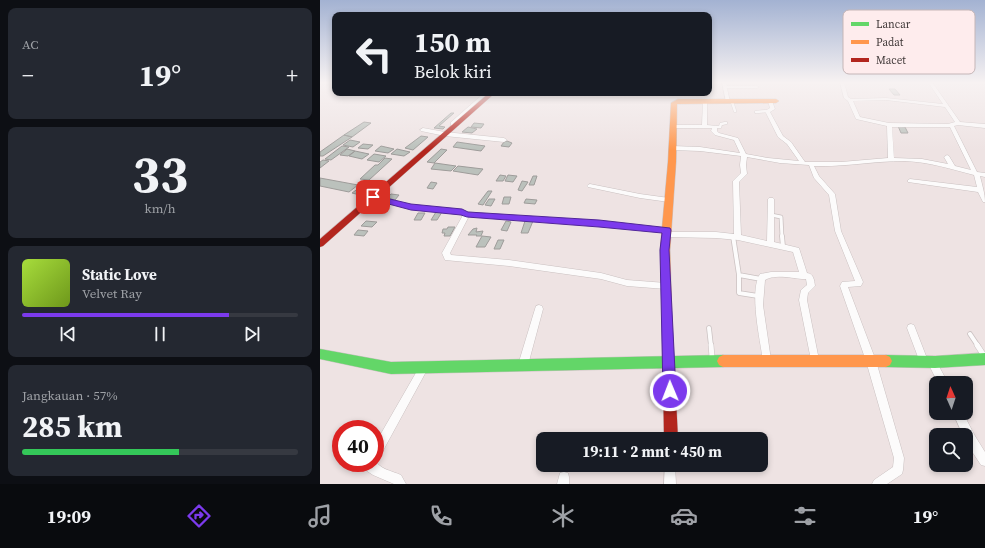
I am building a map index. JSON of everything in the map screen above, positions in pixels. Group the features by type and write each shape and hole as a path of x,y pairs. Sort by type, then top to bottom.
{"main road":[{"path":"320,244 479,105"},
{"path":"670,432 665,250 675,105"},
{"path":"320,354 391,368 712,360 930,362 985,358"}],"street":[{"path":"704,127 705,105"},
{"path":"773,105 773,109 767,111 781,137 789,143 816,177 832,194 838,231 859,283 845,284 844,286 871,361 899,458 898,470 878,484"},
{"path":"852,105 858,118 889,125 952,126 958,123 985,126"},
{"path":"933,105 947,106 958,123"},
{"path":"889,125 891,159"},
{"path":"673,126 715,127 714,131 718,134 736,139 744,155 742,166 744,174 736,181 735,236"},
{"path":"952,126 976,173 985,200"},
{"path":"423,130 445,134 504,140"},
{"path":"672,148 706,150 783,162 807,164 842,164 891,159 919,160 985,175"},
{"path":"947,157 953,168"},
{"path":"910,181 981,190"},
{"path":"590,186 669,200"},
{"path":"373,197 411,207 462,212 467,214 599,223 666,232 735,236 793,249 797,252 804,276"},
{"path":"770,244 771,199"},
{"path":"467,214 450,243 446,253 448,258 517,264 601,276 627,283 666,286"},
{"path":"767,360 760,296 761,279 763,276 768,274 808,276 811,286 802,296 815,360"},
{"path":"523,365 539,309"},
{"path":"911,328 939,376"},
{"path":"384,438 424,367"},
{"path":"961,420 971,440 985,461"},
{"path":"380,472 397,479 400,484"},
{"path":"670,472 670,484"}],"lane":[{"path":"453,127 452,123 473,105"},
{"path":"731,105 735,111"},
{"path":"756,112 767,111"},
{"path":"715,127 720,127 721,124 726,123"},
{"path":"771,215 782,218 783,247"},
{"path":"735,236 739,275 739,293 760,296"},
{"path":"739,275 761,279"},
{"path":"709,328 712,360"},
{"path":"970,334 985,358"}],"building":[{"path":"451,113 454,113 439,126 445,127 443,129 434,128"},
{"path":"364,122 371,123 352,137 344,135"},
{"path":"474,123 484,124 481,128 471,127"},
{"path":"898,126 905,127 908,133 901,133"},
{"path":"468,127 477,129 472,133 462,132"},
{"path":"344,135 352,137 323,156 320,156 320,152"},
{"path":"421,136 428,137 413,150 405,148"},
{"path":"350,140 360,142 353,147 343,145"},
{"path":"507,141 512,143 509,147 501,146 504,142"},
{"path":"457,142 485,146 481,151 453,147"},
{"path":"363,144 373,145 368,149 358,148"},
{"path":"342,146 349,147 331,160 325,159"},
{"path":"381,146 394,149 388,153 375,151"},
{"path":"347,149 355,151 348,156 340,155"},
{"path":"397,149 410,152 404,156 391,154"},
{"path":"441,149 447,150 434,163 427,162"},
{"path":"355,151 369,154 362,159 349,156"},
{"path":"374,154 386,156 379,162 367,160"},
{"path":"385,158 392,159 369,180 360,179 375,165 378,165"},
{"path":"323,160 329,161 320,168 320,162"},
{"path":"435,163 456,166 451,171 431,169"},
{"path":"458,166 483,169 478,175 453,171"},
{"path":"500,175 506,176 503,181 496,181"},
{"path":"508,175 517,176 513,182 505,181"},
{"path":"533,176 537,176 534,185 529,185"},
{"path":"320,178 358,185 349,192 320,186"},
{"path":"522,181 528,182 522,191 518,190"},
{"path":"431,182 437,183 433,189 427,188"},
{"path":"359,188 367,190 360,195 352,193"},
{"path":"488,191 492,191 483,205 478,204"},
{"path":"391,194 399,195 395,200 387,198"},
{"path":"504,197 511,197 509,204 502,204"},
{"path":"489,199 495,199 491,206 485,205"},
{"path":"526,199 537,200 535,204 524,203"},
{"path":"436,212 442,212 437,220 431,220"},
{"path":"418,213 425,213 421,220 414,220"},
{"path":"366,221 377,222 372,227 361,226"},
{"path":"506,221 511,222 507,231 501,230"},
{"path":"525,221 533,221 528,233 521,233"},
{"path":"448,227 455,227 450,236 444,236 445,233 442,233 443,229 447,229"},
{"path":"477,228 476,232 483,231 481,236 468,235 473,229"},
{"path":"358,230 368,231 364,236 354,235"},
{"path":"482,236 491,237 485,247 476,247"},
{"path":"498,240 504,240 500,249 494,249"}],"traffic: fast":[{"path":"320,354 391,368 723,361"},
{"path":"886,361 935,362 985,359"}],"traffic: slow":[{"path":"667,316 665,250 672,162 674,105"},
{"path":"723,361 886,361"}],"traffic: jam":[{"path":"320,244 479,105"},
{"path":"667,316 671,432"}],"route":[{"path":"373,197 411,207 462,212 467,214 599,223 666,230 665,250 670,391"}]}
